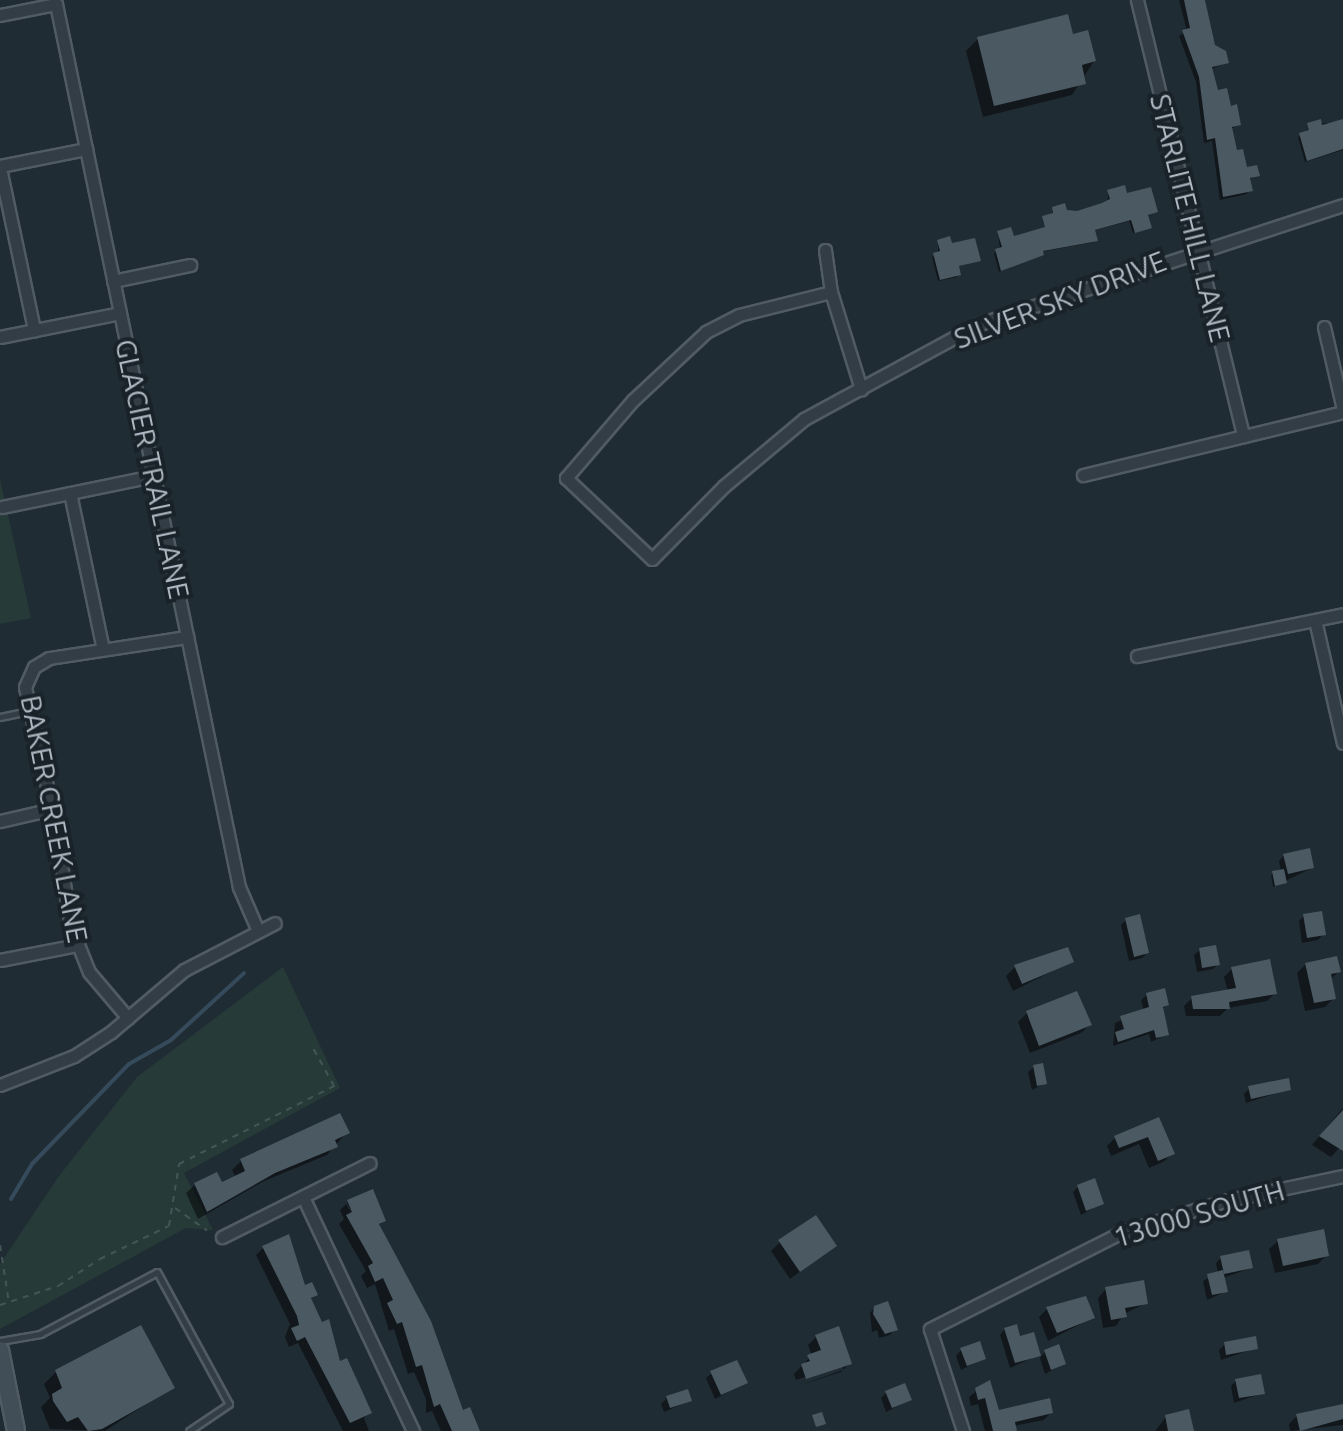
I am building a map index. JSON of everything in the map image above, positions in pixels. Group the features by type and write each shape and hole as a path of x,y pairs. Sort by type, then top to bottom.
{"street":[{"name":"STARLITE HILL LANE","path":"1137,0 1243,436"},
{"name":"GLACIER TRAIL LANE","path":"0,15 56,4 239,887 258,931"},
{"path":"34,330 0,167 86,149"},
{"name":"SILVER SKY DRIVE","path":"831,292 739,315 706,332 633,400 566,478 652,559 724,486 804,419 979,324 1196,249 1343,205"},
{"path":"825,250 831,292 861,389"},
{"path":"113,281 190,265"},
{"path":"0,337 120,313"},
{"path":"1083,475 1343,411 1324,327"},
{"path":"2,507 153,476"},
{"path":"70,493 103,649"},
{"path":"1137,656 1343,614"},
{"path":"1315,620 1343,743"},
{"name":"BAKER CREEK LANE","path":"128,1018 89,972 77,945 25,687 34,667 49,658 187,637"},
{"path":"0,821 52,809"},
{"path":"0,1085 62,1062 128,1018 184,970 275,923"},
{"path":"0,960 77,945"},
{"path":"222,1237 370,1163"},
{"name":"13000 SOUTH","path":"963,1431 930,1329 1122,1232 1224,1201 1343,1176"},
{"path":"303,1197 413,1431"},
{"path":"0,1350 16,1431"}],"lane":[{"path":"0,717 29,711"},
{"path":"0,1341 40,1334 157,1272 229,1404 189,1431"}],"path":[{"path":"0,1305 58,1286 100,1259 162,1231 173,1222 175,1175 181,1162 334,1086 313,1048"},
{"path":"175,1208 207,1230"},
{"path":"0,1245 9,1304"}],"green space":[{"path":"0,479 31,618 0,624"},
{"path":"283,967 340,1088 184,1173 213,1230 186,1228 0,1329 0,1264 59,1176 137,1077"}],"building":[{"path":"1184,0 1205,0 1215,45 1226,51 1229,63 1212,67 1218,90 1227,88 1231,106 1237,104 1241,125 1232,127 1237,150 1243,149 1247,167 1257,165 1260,176 1250,178 1253,191 1223,197 1215,138 1207,140 1199,77 1182,30 1190,28"},
{"path":"1068,14 1073,34 1088,30 1096,61 1082,65 1086,84 994,106 977,37"},
{"path":"1321,119 1322,125 1343,119 1343,149 1307,161 1299,133 1309,130 1307,123"},
{"path":"1125,185 1127,193 1151,187 1158,212 1148,215 1152,228 1135,233 1131,220 1095,230 1098,241 1043,251 1044,255 1001,271 995,249 1002,247 997,231 1011,227 1014,236 1045,227 1042,216 1053,213 1052,207 1065,203 1067,210 1077,211 1110,199 1107,190"},
{"path":"950,236 952,243 975,238 981,261 959,266 961,275 940,280 933,253 940,251 937,240"},
{"path":"1310,848 1314,868 1288,874 1283,854"},
{"path":"1284,869 1287,883 1275,886 1272,871"},
{"path":"1322,911 1326,935 1307,938 1303,914"},
{"path":"1140,914 1149,953 1134,957 1125,918"},
{"path":"1216,945 1220,965 1202,968 1199,948"},
{"path":"1068,947 1074,962 1022,984 1014,965"},
{"path":"1337,956 1341,972 1331,974 1336,999 1314,1003 1305,963"},
{"path":"1270,959 1277,994 1229,1002 1230,1009 1193,1009 1191,996 1236,988 1231,967"},
{"path":"1165,988 1169,1005 1163,1007 1169,1035 1156,1038 1154,1030 1118,1042 1115,1032 1124,1029 1120,1016 1149,1007 1146,993"},
{"path":"1077,991 1092,1025 1039,1046 1026,1011"},
{"path":"1043,1063 1047,1084 1037,1086 1033,1065"},
{"path":"1289,1078 1291,1090 1251,1099 1248,1086"},
{"path":"1343,1110 1343,1151 1319,1136"},
{"path":"340,1113 350,1133 335,1140 338,1147 275,1173 207,1212 194,1183 217,1172 222,1182 245,1171 240,1159"},
{"path":"1159,1117 1175,1154 1158,1161 1148,1137 1119,1148 1114,1136"},
{"path":"1095,1178 1104,1204 1086,1211 1077,1185"},
{"path":"373,1189 386,1221 379,1224 431,1321 463,1410 470,1407 480,1431 452,1431 440,1404 434,1407 422,1365 416,1367 402,1322 397,1324 387,1303 393,1300 383,1278 375,1282 368,1266 373,1263 346,1215 352,1212 347,1200"},
{"path":"816,1215 837,1246 800,1272 778,1240"},
{"path":"1324,1229 1329,1256 1283,1266 1277,1239"},
{"path":"289,1234 305,1285 312,1282 318,1295 311,1298 322,1322 329,1319 340,1361 347,1358 372,1413 350,1423 305,1337 297,1341 291,1328 299,1325 297,1316 262,1246"},
{"path":"1249,1250 1253,1268 1224,1274 1220,1256"},
{"path":"1223,1270 1228,1292 1212,1295 1207,1274"},
{"path":"1144,1280 1148,1304 1125,1308 1127,1317 1111,1320 1105,1287"},
{"path":"1086,1296 1095,1318 1057,1333 1046,1307"},
{"path":"888,1301 898,1330 885,1334 873,1314 874,1306"},
{"path":"1017,1324 1020,1336 1034,1332 1041,1356 1015,1363 1004,1328"},
{"path":"141,1325 175,1388 102,1429 88,1431 78,1417 67,1422 53,1401 52,1394 62,1388 55,1370"},
{"path":"839,1326 852,1364 806,1379 801,1364 810,1361 807,1355 821,1350 815,1335"},
{"path":"1256,1336 1258,1349 1226,1355 1224,1342"},
{"path":"980,1341 986,1359 967,1366 960,1348"},
{"path":"1059,1344 1066,1364 1051,1370 1044,1350"},
{"path":"737,1360 748,1383 721,1395 710,1371"},
{"path":"1261,1374 1265,1394 1239,1398 1235,1379"},
{"path":"990,1380 999,1410 1050,1398 1053,1413 1015,1422 1017,1431 993,1431 985,1398 978,1400 975,1388"},
{"path":"905,1383 912,1400 892,1408 885,1391"},
{"path":"688,1389 692,1401 670,1408 666,1396"},
{"path":"1343,1404 1343,1419 1300,1431 1296,1414"},
{"path":"1189,1409 1194,1431 1168,1431 1165,1415"},
{"path":"822,1412 826,1424 816,1427 812,1415"}],"waterway":[{"path":"11,1199 32,1164 129,1064 171,1040 244,973"}]}
